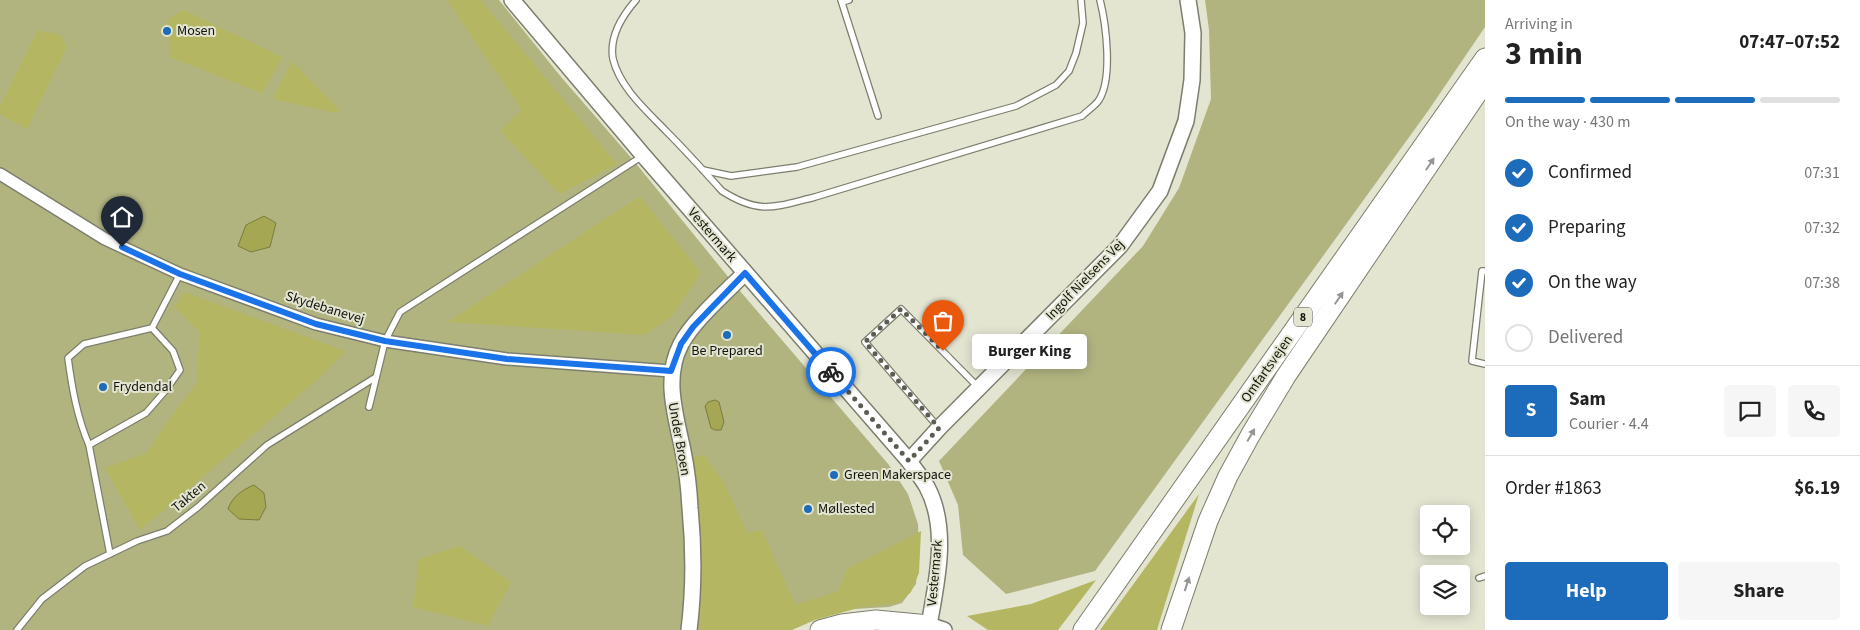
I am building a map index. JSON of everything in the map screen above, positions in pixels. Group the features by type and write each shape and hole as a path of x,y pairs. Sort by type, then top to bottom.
{"highway":[{"name":"Omfartsvejen","path":"1083,630 1485,58"},
{"path":"1171,630 1208,521 1228,476 1251,434 1286,376 1485,82"},
{"path":"1074,630 1122,575"},
{"path":"820,630 842,624 876,620 937,628"}],"street":[{"name":"Vestermark","path":"512,0 643,155 909,461 927,487 936,510 939,545 936,584 937,628"},
{"name":"Ingolf Nielsens Vej","path":"909,461 939,428 1120,246 1160,191 1186,121 1192,80 1193,34 1188,0"},
{"name":"Skydebanevej","path":"0,174 105,239 180,274 316,324 385,341 507,359 671,371"},
{"name":"Under Broen","path":"689,630 693,582 690,508 684,454 672,397 671,371 681,344 693,327 745,273"}],"lane":[{"path":"636,0 626,11 616,29 613,46 613,57 617,70 629,91 722,191 740,202 757,207 780,206 815,197 1082,116 1099,100 1106,83 1107,57 1103,12 1100,0"},
{"path":"849,0 841,1 878,116"},
{"path":"703,170 731,176 797,167 1016,106 1056,85 1069,71 1076,53 1083,23 1081,0"},
{"path":"369,408 385,341 400,312 643,155"},
{"path":"1485,271 1482,271 1472,361 1485,364"},
{"path":"110,554 89,445 73,391 68,358 84,344 152,328 180,274"},
{"path":"939,428 865,342 901,309 980,388"},
{"path":"89,445 146,413 180,370 174,351 152,328"},
{"name":"Takten","path":"17,630 42,599 85,566 137,540 168,531 198,507 267,445 376,377"}],"green space":[{"path":"0,0 499,0 734,284 889,465 908,494 918,524 919,548 916,584 902,603 889,607 836,610 785,630 0,630"},
{"path":"1205,0 1485,0 1485,27 1428,111 1095,571 1006,594 963,555 958,505 939,461 1143,246 1179,188 1211,99 1209,30"}],"shaded area":[{"path":"447,0 481,0 617,164 560,194 500,131 522,110"},
{"path":"183,10 283,57 262,93 170,57 167,20"},
{"path":"38,30 61,35 67,47 27,129 0,114 0,106"},
{"path":"292,61 340,110 337,113 273,99"},
{"path":"640,196 701,273 672,316 645,335 448,322"},
{"path":"264,216 276,223 270,247 251,252 238,246 246,225"},
{"path":"184,292 346,351 316,381 140,530 105,468 147,453 197,382 199,331 174,307"},
{"path":"715,400 719,402 724,422 721,430 711,428 705,406 708,402"},
{"path":"704,455 725,484 747,533 762,530 795,605 839,591 847,569 921,531 919,573 911,592 899,603 862,607 815,620 792,630 699,630 700,586 691,457"},
{"path":"254,485 264,493 266,507 259,520 239,519 228,509 238,494"},
{"path":"1199,494 1157,630 1100,630"},
{"path":"460,546 511,582 488,626 413,607 419,559"},
{"path":"1096,580 1058,630 988,630 967,616 1031,604"}],"way so far":[{"path":"831,372 909,461 939,428 865,342 901,309 943,351"}],"place":[{"name":"Mosen","path":"167,31"},
{"name":"Be Prepared","path":"727,335"},
{"name":"Burger King","path":"943,351"},
{"name":"Frydendal","path":"103,387"},
{"name":"Green Makerspace","path":"834,475"},
{"name":"Møllested","path":"808,509"}],"route":[{"path":"122,247 180,274 316,324 385,341 507,359 671,371 681,344 693,327 745,273 831,372"}]}
